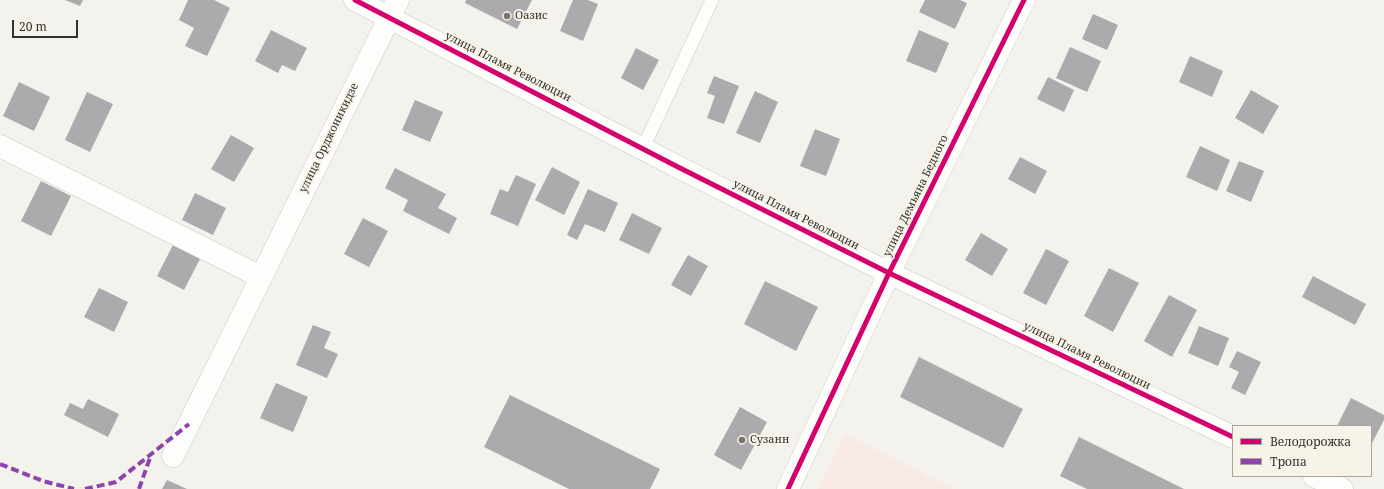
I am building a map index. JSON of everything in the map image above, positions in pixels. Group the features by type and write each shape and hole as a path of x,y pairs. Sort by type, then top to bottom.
{"street":[{"name":"улица Пламя Революции","path":"355,0 394,8 642,148 889,272 1232,437"},
{"name":"улица Демьяна Бедного","path":"788,489 889,272 1024,0"},
{"name":"улица Орджоникидзе","path":"173,456 394,8"},
{"path":"0,146 261,277"},
{"path":"1316,477 1342,489"}],"lane":[{"path":"642,148 712,0"}],"shaded area":[{"path":"844,435 888,456 953,489 818,489"}],"building":[{"path":"65,0 83,0 80,6"},
{"path":"188,0 214,0 230,8 207,56 185,46 194,28 179,20"},
{"name":"Оазис","path":"466,0 532,0 517,29 465,3"},
{"path":"573,0 588,0 598,4 583,41 560,31"},
{"path":"925,0 960,0 967,3 955,29 919,12"},
{"path":"1093,14 1118,25 1107,50 1082,39"},
{"path":"271,30 307,48 295,71 282,65 278,73 255,61"},
{"path":"919,30 949,43 936,73 906,61"},
{"path":"1070,47 1101,61 1087,92 1056,78"},
{"path":"636,48 659,60 643,90 621,78"},
{"path":"1190,56 1223,71 1212,97 1179,82"},
{"path":"714,76 739,86 724,124 707,118 715,96 707,93"},
{"path":"1048,77 1074,90 1064,112 1037,99"},
{"path":"19,82 50,97 34,131 3,116"},
{"path":"1251,90 1279,106 1263,134 1235,118"},
{"path":"755,91 778,102 760,143 736,133"},
{"path":"87,92 113,104 90,152 65,140"},
{"path":"415,100 443,112 430,142 402,130"},
{"path":"815,129 840,139 826,176 800,166"},
{"path":"231,135 254,148 234,182 211,169"},
{"path":"1200,146 1230,160 1217,191 1186,177"},
{"path":"1020,157 1047,171 1035,194 1008,179"},
{"path":"1239,161 1264,171 1251,202 1226,191"},
{"path":"552,167 580,182 564,215 535,200"},
{"path":"395,168 446,194 438,208 457,218 449,234 403,211 408,200 385,188"},
{"path":"516,175 536,184 518,226 490,214 500,189 508,192"},
{"path":"41,181 71,196 51,236 21,221"},
{"path":"588,189 618,203 605,232 585,224 577,240 567,235"},
{"path":"195,193 226,208 213,235 182,220"},
{"path":"632,213 662,228 649,254 619,240"},
{"path":"363,218 388,231 369,267 344,254"},
{"path":"981,233 1008,249 992,276 965,260"},
{"path":"174,243 201,257 184,290 157,276"},
{"path":"1046,249 1069,261 1046,305 1023,293"},
{"path":"688,255 708,266 691,296 671,285"},
{"path":"1109,268 1139,283 1113,332 1084,316"},
{"path":"1313,276 1366,304 1355,325 1302,297"},
{"path":"765,281 818,307 796,351 744,324"},
{"path":"99,288 128,302 114,332 84,317"},
{"path":"1169,295 1197,310 1172,357 1144,341"},
{"path":"313,325 331,332 324,348 338,354 327,378 296,365"},
{"path":"1199,326 1229,338 1218,366 1188,353"},
{"path":"1237,351 1261,362 1245,395 1231,388 1239,372 1229,367"},
{"path":"919,357 1023,409 1003,448 900,397"},
{"path":"276,383 308,397 293,432 260,418"},
{"path":"510,395 660,469 650,489 569,489 484,447"},
{"path":"1351,398 1384,415 1384,420 1372,443 1372,425 1338,425"},
{"path":"88,399 119,414 108,437 64,415 70,403 83,409"},
{"path":"740,407 767,422 741,470 714,455"},
{"path":"1079,437 1184,489 1087,489 1060,476"},
{"path":"167,480 187,489 162,489"}],"marked path":[{"path":"85,489 116,482 189,424"},
{"path":"139,489 151,455"},
{"path":"0,464 43,481 74,489"}],"cycle path":[{"path":"355,0 676,166 889,273 1232,437"},
{"path":"788,489 889,273 1024,0"}],"place":[{"name":"Оазис","path":"507,16"},
{"name":"Сузанн","path":"742,440"}]}
